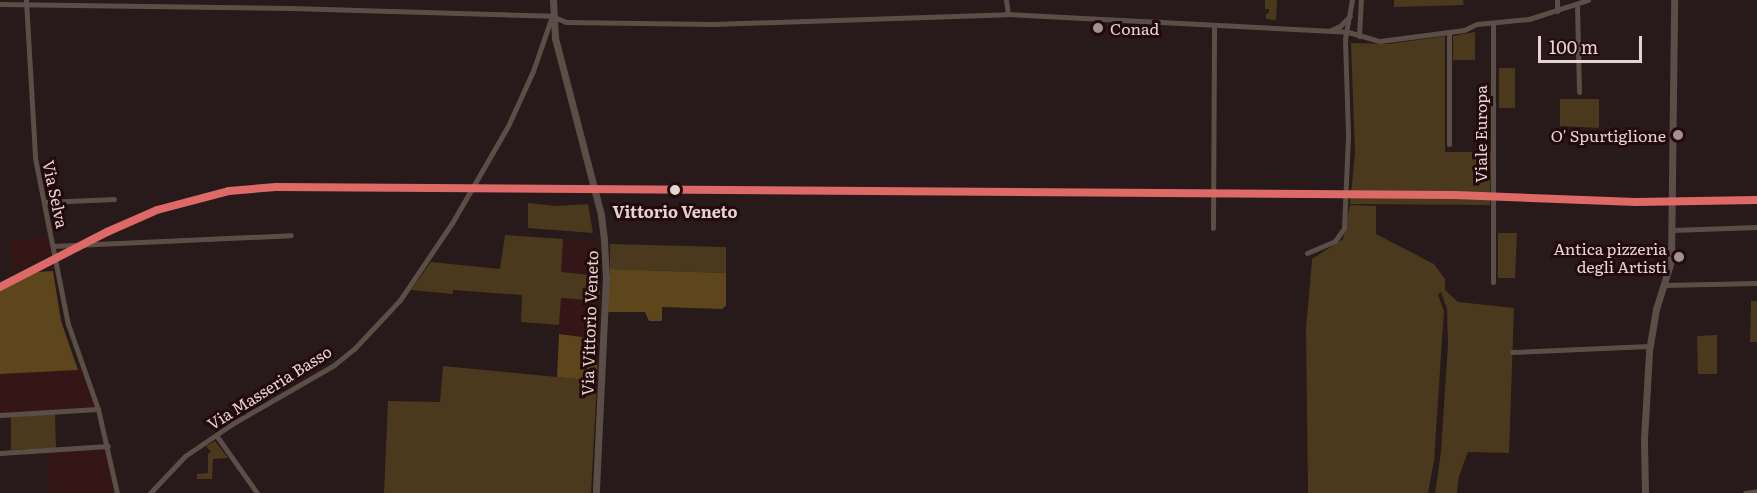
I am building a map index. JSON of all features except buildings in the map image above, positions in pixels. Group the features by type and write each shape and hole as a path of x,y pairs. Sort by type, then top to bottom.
{"street":[{"name":"Via Vittorio Veneto","path":"553,0 552,16 604,240 606,278 596,493"},
{"path":"1006,0 1008,14"},
{"path":"1307,253 1335,241 1344,228 1348,135 1345,39 1352,0"},
{"path":"1359,36 1361,0"},
{"path":"1557,0 1557,11"},
{"path":"0,4 179,5 552,16 566,22 713,24 1008,14 1348,32 1380,41 1529,19 1586,0"},
{"path":"1645,493 1644,439 1649,346 1656,309 1671,261 1674,0"},
{"name":"Via Selva","path":"26,3 35,158 46,202 68,324 98,409 117,493"},
{"path":"1577,4 1579,92"},
{"path":"1329,31 1340,26 1351,15"},
{"name":"Via Masseria Basso","path":"150,493 185,456 334,365 354,349 400,300 475,188 508,126 533,71 552,16"},
{"name":"Viale Europa","path":"1493,282 1494,23"},
{"path":"1213,228 1214,26"},
{"path":"1449,32 1449,144"},
{"path":"46,202 114,199"},
{"path":"1672,230 1757,227"},
{"path":"53,246 291,235"},
{"path":"1664,285 1757,283"},
{"path":"1512,352 1649,346"},
{"path":"0,415 98,409"},
{"path":"216,435 257,493"},
{"path":"0,453 108,446"},
{"path":"1745,493 1757,490"}],"shaded area":[{"path":"1265,0 1277,0 1276,20 1266,19 1269,9 1265,9"},
{"path":"1394,0 1463,0 1464,5 1394,7"},
{"path":"1475,32 1475,60 1453,60 1453,36"},
{"path":"1445,36 1445,152 1491,152 1490,205 1350,204 1355,153 1351,43 1389,44"},
{"path":"1499,68 1515,68 1515,108 1499,108"},
{"path":"1560,99 1599,99 1599,128 1560,126"},
{"path":"528,203 556,206 588,204 593,233 528,228"},
{"path":"1350,205 1376,206 1376,234 1434,264 1445,279 1445,290 1458,302 1514,308 1509,453 1468,452 1459,476 1457,493 1435,493 1441,452 1448,344 1447,309 1441,292 1438,295 1444,311 1434,461 1428,493 1308,493 1306,329 1312,259 1343,239"},
{"path":"1498,233 1517,233 1515,278 1498,278"},
{"path":"505,235 563,239 561,272 600,276 600,301 561,298 559,325 521,322 522,295 453,290 453,294 411,290 431,262 500,269"},
{"path":"51,237 53,252 12,273 10,240"},
{"path":"563,239 593,241 600,246 600,276 561,272"},
{"path":"610,244 726,247 726,273 610,269"},
{"path":"610,269 726,273 726,306 722,309 662,307 662,321 649,321 645,312 608,312"},
{"path":"53,271 61,321 78,370 0,374 0,291 36,272"},
{"path":"560,298 600,301 598,339 559,334"},
{"path":"1751,301 1757,301 1757,342 1750,342"},
{"path":"559,334 598,339 597,381 557,377"},
{"path":"1717,335 1717,374 1698,374 1697,336"},
{"path":"443,366 597,381 591,493 384,493 388,401 440,402"},
{"path":"81,369 97,412 0,417 0,374"},
{"path":"55,414 56,448 11,450 11,417"},
{"path":"215,441 228,458 213,459 212,479 197,479 197,474 208,473 208,454 211,452 206,446"},
{"path":"106,445 114,493 49,493 46,448"}],"transit line":[{"path":"0,287 107,232 157,210 229,191 276,187 1455,195 1636,202 1757,200"}],"place":[{"name":"Conad","path":"1098,28"},
{"name":"O' Spurtiglione","path":"1678,135"},
{"name":"Vittorio Veneto","path":"675,190"},
{"name":"Antica pizzeria degli Artisti","path":"1679,257"}]}
